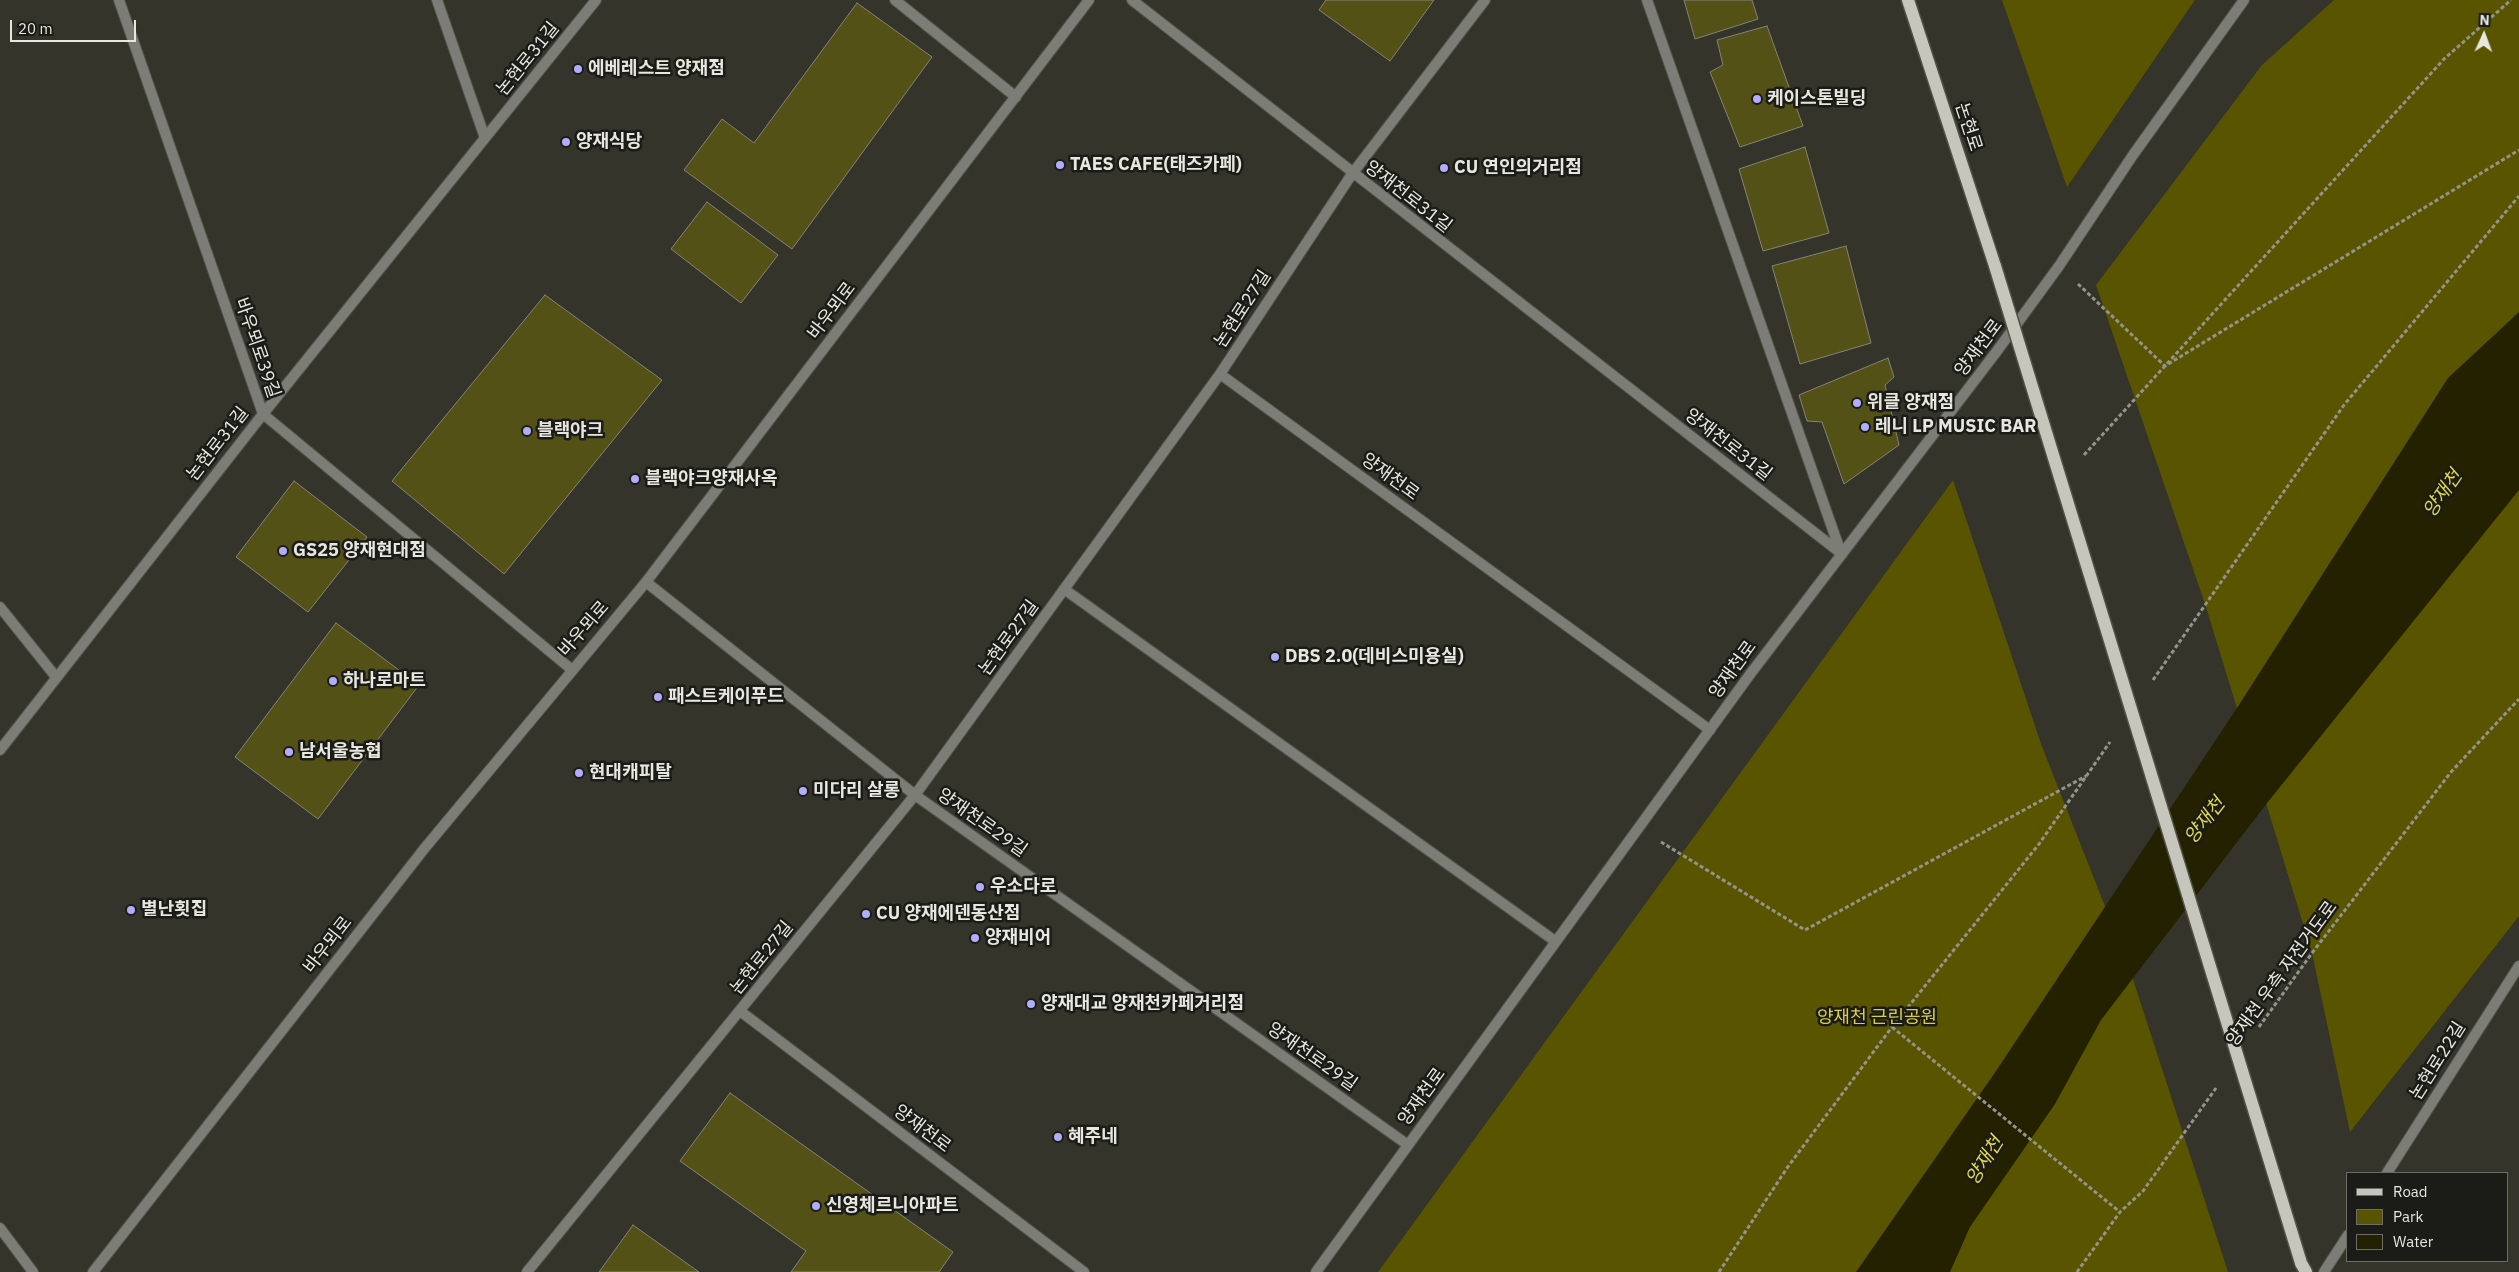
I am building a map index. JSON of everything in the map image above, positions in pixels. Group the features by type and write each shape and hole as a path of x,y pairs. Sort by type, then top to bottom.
{"main road":[{"name":"논현로","path":"1908,0 2062,480 2303,1269"}],"street":[{"name":"바우뫼로39길","path":"119,0 262,414 571,669"},
{"name":"논현로31길","path":"437,0 485,138"},
{"name":"논현로31길","path":"0,750 262,414 596,0"},
{"path":"895,0 1016,97"},
{"name":"바우뫼로","path":"93,1272 424,849 571,669 646,582 1088,0"},
{"name":"양재천로31길","path":"1132,0 1352,174 1842,554"},
{"name":"논현로27길","path":"527,1272 914,795 1220,374 1352,174 1485,0"},
{"path":"1646,0 1842,554"},
{"name":"양재천로","path":"1316,1272 1638,827 1842,554 1997,351 2059,266 2133,154 2244,0"},
{"name":"양재천로","path":"1220,374 1710,730"},
{"name":"양재천로29길","path":"646,582 914,795 1408,1144"},
{"path":"1064,589 1555,941"},
{"path":"0,607 56,677"},
{"name":"논현로22길","path":"2387,1172 2519,966"},
{"name":"양재천로","path":"740,1011 1070,1268 1084,1272"},
{"path":"0,1228 33,1272"},
{"path":"2324,1272 2346,1238"}],"path":[{"path":"2062,480 2444,59 2511,0"},
{"path":"2165,366 2519,150"},
{"path":"2149,686 2344,405 2519,196"},
{"path":"2059,266 2165,366"},
{"name":"양재천 우측 자전거도로","path":"2256,1031 2312,953 2451,772 2519,699"},
{"path":"1719,1272 1787,1168 1892,1027 2039,844 2115,734"},
{"path":"1638,827 1805,930 2087,775"},
{"path":"1892,1027 2120,1212"},
{"path":"2077,1272 2120,1212 2143,1191 2217,1086"}],"green space":[{"path":"2002,0 2195,0 2067,187"},
{"path":"2334,0 2519,0 2519,916 2350,1132 2312,953 2205,604 2096,285 2262,65"},
{"name":"양재천 근린공원","path":"1953,480 2041,744 2129,967 2228,1272 1378,1272"}],"water":[{"name":"양재천","path":"2519,312 2519,490 2267,803 2101,1020 2055,1104 1970,1227 1950,1272 1856,1272 1996,1071 2237,708 2448,378"}],"building":[{"path":"1326,0 1434,0 1390,61 1319,10"},
{"path":"1684,0 1752,0 1758,19 1695,39"},
{"path":"857,3 932,57 792,249 684,170 722,119 754,143"},
{"name":"케이스톤빌딩","path":"1767,26 1803,126 1740,147 1710,72 1723,65 1717,40"},
{"path":"1805,147 1829,233 1763,251 1739,169"},
{"path":"707,202 778,255 741,303 671,249"},
{"path":"1846,246 1871,343 1800,364 1772,266"},
{"name":"블랙야크","path":"545,295 662,380 504,574 392,481"},
{"path":"1888,358 1894,377 1885,385 1899,445 1844,484 1822,422 1807,421 1799,395"},
{"path":"294,481 367,537 308,612 236,557"},
{"path":"336,623 419,685 318,819 235,757"},
{"name":"신영체르니아파트","path":"730,1093 953,1252 939,1272 791,1272 806,1251 680,1161"},
{"path":"633,1225 699,1272 599,1272"}],"place":[{"name":"에베레스트 양재점","path":"578,69"},
{"name":"케이스톤빌딩","path":"1757,99"},
{"name":"양재식당","path":"566,142"},
{"name":"TAES CAFE(태즈카페)","path":"1060,165"},
{"name":"CU 연인의거리점","path":"1444,168"},
{"name":"위클 양재점","path":"1857,403"},
{"name":"레니 LP MUSIC BAR","path":"1865,427"},
{"name":"블랙야크","path":"527,431"},
{"name":"블랙야크양재사옥","path":"635,479"},
{"name":"GS25 양재현대점","path":"283,551"},
{"name":"DBS 2.0(데비스미용실)","path":"1275,657"},
{"name":"하나로마트","path":"333,681"},
{"name":"패스트케이푸드","path":"658,697"},
{"name":"남서울농협","path":"289,752"},
{"name":"현대캐피탈","path":"579,773"},
{"name":"미다리 살롱","path":"803,791"},
{"name":"우소다로","path":"980,887"},
{"name":"별난횟집","path":"131,910"},
{"name":"CU 양재에덴동산점","path":"866,914"},
{"name":"양재비어","path":"975,938"},
{"name":"양재대교 양재천카페거리점","path":"1031,1004"},
{"name":"혜주네","path":"1058,1137"},
{"name":"신영체르니아파트","path":"816,1206"}]}
